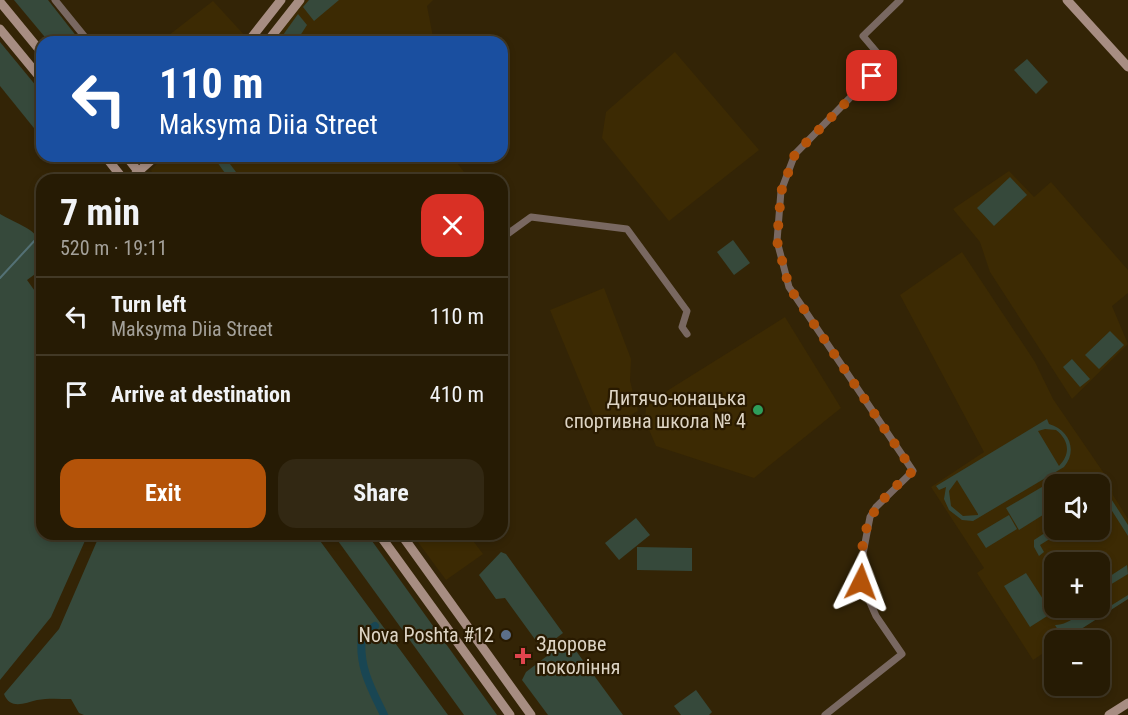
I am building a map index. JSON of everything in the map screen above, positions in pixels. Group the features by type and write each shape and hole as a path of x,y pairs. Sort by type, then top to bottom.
{"main road":[{"path":"253,36 281,0"},
{"path":"272,36 300,0"},
{"path":"1067,0 1128,67"},
{"path":"0,2 36,46"},
{"path":"0,29 36,73"},
{"path":"110,162 119,174"},
{"path":"116,170 124,162"},
{"path":"132,162 138,172"},
{"path":"136,174 149,162"},
{"path":"384,540 510,715"},
{"path":"405,540 531,715"},
{"path":"1109,715 1128,703"}],"street":[{"path":"55,0 84,36"},
{"path":"825,715 902,654 876,616 861,582 861,564 870,517 881,501 913,471 789,287 777,241 781,192 795,154 885,62 863,36 900,0"},
{"path":"508,234 531,217 627,229 687,311 682,327 687,334"}],"shaded area":[{"path":"306,0 433,0 427,6 433,36 276,36"},
{"path":"213,1 245,36 168,36"},
{"path":"675,52 759,150 669,221 602,138 606,112"},
{"path":"159,162 456,162 466,174 153,174 151,170"},
{"path":"1009,171 1034,197 1051,182 1128,270 1128,293 1112,306 1128,344 1072,399 990,272 980,242 953,209"},
{"path":"962,252 1035,362 1053,399 1104,474 1044,474 1044,540 1110,540 1110,482 1113,495 1128,519 1128,599 1110,610 1110,552 1044,552 1044,618 1098,618 1079,630 1044,630 1044,653 1033,660 977,573 984,568 931,487 984,452 900,295"},
{"path":"604,288 631,359 630,381 638,411 604,429 599,428 550,310"},
{"path":"785,317 841,408 754,478 656,446 645,420 646,407 670,389"},
{"path":"416,540 472,540 483,554 446,580"}],"green space":[{"path":"14,0 48,0 76,36 44,36"},
{"path":"309,0 339,0 314,21 303,7"},
{"path":"298,14 307,25 300,36 282,36"},
{"path":"0,42 36,86 36,131 0,86"},
{"path":"1027,59 1048,82 1036,94 1014,70"},
{"path":"217,162 228,162 238,174 226,174"},
{"path":"1010,177 1027,195 994,226 977,208"},
{"path":"0,214 28,229 36,236 36,273 27,280 36,293 36,540 85,540 51,617 0,680"},
{"path":"733,240 750,263 734,275 717,252"},
{"path":"1110,331 1124,345 1099,369 1085,355"},
{"path":"1072,359 1090,379 1080,387 1063,367"},
{"path":"1047,419 1049,424 1062,431 1069,441 1070,454 1064,467 1052,474 1044,474 1044,479 973,521 962,520 949,510 944,499 946,487 939,490 936,486","holes":["1056,430 1064,438 1067,447 1065,457 1059,466 1038,431","957,480 978,514 963,516 951,506 949,491"]},
{"path":"1044,486 1044,514 1019,530 1006,508"},
{"path":"1110,497 1128,525 1128,536 1110,508"},
{"path":"1009,515 1017,529 986,548 977,534"},
{"path":"636,518 650,535 619,560 605,543"},
{"path":"1044,534 1044,540 1048,540 1040,545 1044,552 1039,556 1034,547 1034,540"},
{"path":"97,540 319,540 448,715 84,715 79,713 71,699 41,699 23,704 10,702 4,694 59,629"},
{"path":"337,540 371,540 497,715 464,715"},
{"path":"637,547 692,548 692,571 637,570"},
{"path":"501,552 506,554 563,633 542,649 505,598 496,599 479,575"},
{"path":"1127,565 1128,574 1110,585 1110,576"},
{"path":"1026,573 1044,601 1044,618 1030,627 1004,586"},
{"path":"1128,595 1128,599 1110,611 1110,606"},
{"path":"1075,618 1098,618 1080,630 1058,630 1055,625"},
{"path":"568,640 623,715 548,715 522,680 526,672"},
{"path":"696,690 712,712 709,715 681,715 674,706"}],"waterway":[{"path":"0,278 36,239"},
{"path":"375,626 362,635 362,657 367,676 384,715"}],"place":[{"name":"Дитячо-юнацька спортивна школа № 4","path":"758,410"},
{"name":"Nova Poshta #12","path":"506,635"},
{"name":"Здорове покоління","path":"523,656"}],"route":[{"path":"861,582 861,564 870,517 892,489 913,471 789,287 777,241 781,192 795,154 872,76"}]}
